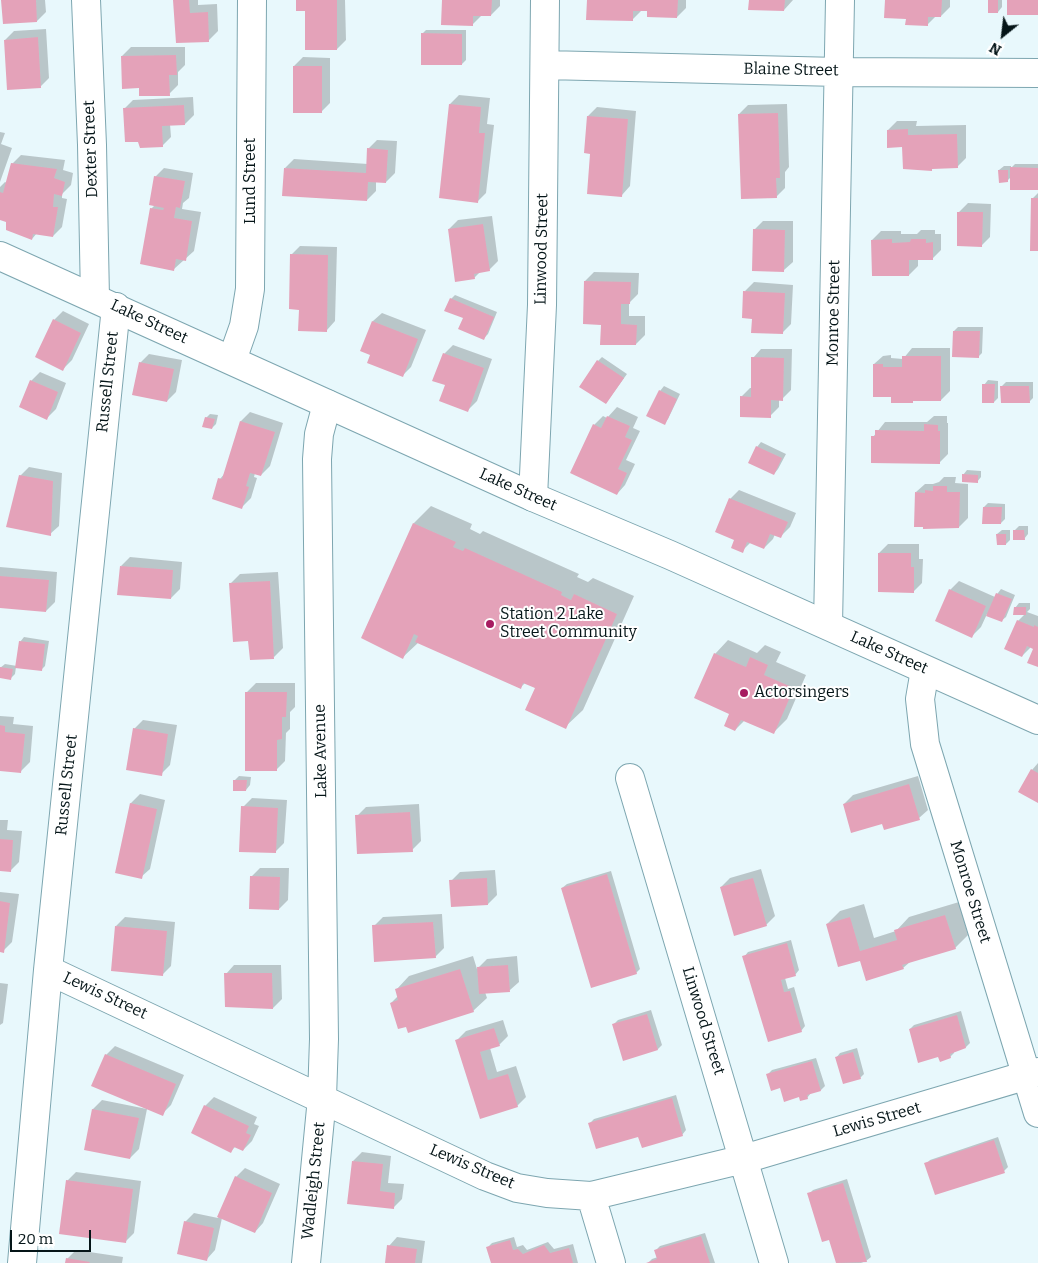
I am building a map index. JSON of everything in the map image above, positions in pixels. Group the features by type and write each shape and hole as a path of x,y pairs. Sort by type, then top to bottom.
{"street":[{"name":"Dexter Street","path":"86,0 92,145 105,302"},
{"name":"Lund Street","path":"232,360 244,326 250,289 252,0"},
{"name":"Linwood Street","path":"532,497 542,305 545,0"},
{"name":"Monroe Street","path":"828,625 840,0"},
{"name":"Blaine Street","path":"545,65 839,72 1038,73"},
{"name":"Lake Street","path":"0,256 532,497 828,625 1038,720"},
{"name":"Russell Street","path":"22,1263 105,302"},
{"name":"Lake Avenue","path":"322,1098 324,1039 318,459 319,434 327,404"},
{"name":"Monroe Street","path":"925,670 920,699 925,744 1032,1074 1038,1113"},
{"name":"Linwood Street","path":"630,778 774,1263"},
{"name":"Lewis Street","path":"48,970 485,1176 517,1188 547,1193 591,1196 744,1159 1032,1074"},
{"name":"Wadleigh Street","path":"306,1263 322,1098"},
{"path":"591,1196 611,1263"}],"building":[{"path":"1,0 36,0 37,22 3,24"},
{"path":"173,0 189,0 190,13 208,12 209,42 176,43"},
{"path":"296,0 337,0 337,50 305,50 305,11 296,11"},
{"path":"442,0 492,0 491,16 473,16 473,26 441,25"},
{"path":"587,0 678,0 677,18 647,17 647,11 633,11 633,21 586,20"},
{"path":"749,0 785,0 784,11 748,10"},
{"path":"885,0 942,0 941,17 928,17 928,26 905,25 906,19 884,18"},
{"path":"988,0 998,0 998,13 988,13"},
{"path":"1007,0 1038,0 1038,15 1007,15"},
{"path":"421,33 462,34 462,65 421,65"},
{"path":"38,37 41,88 7,90 4,40"},
{"path":"176,55 177,75 169,75 170,96 139,96 139,88 122,89 121,56"},
{"path":"293,66 322,66 322,113 293,113"},
{"path":"449,104 481,107 479,133 485,133 478,203 439,198"},
{"path":"184,105 185,125 162,126 163,147 140,148 138,142 125,142 123,108"},
{"path":"778,113 780,178 776,178 777,198 741,199 738,114"},
{"path":"587,116 628,119 622,197 587,194 590,154 584,153"},
{"path":"908,129 908,135 957,134 958,168 932,169 932,171 903,169 902,147 887,148 887,130"},
{"path":"367,148 388,150 386,183 368,182 367,201 282,196 284,168 366,173"},
{"path":"11,163 57,169 54,178 65,182 62,196 54,194 53,207 58,207 53,237 33,234 32,240 6,230 6,222 0,220 0,192 3,193"},
{"path":"1010,167 1038,168 1038,190 1010,190"},
{"path":"998,170 1008,170 1008,182 999,183"},
{"path":"154,176 185,181 180,208 176,207 174,218 192,221 186,261 176,259 174,271 140,264 150,208 163,210 164,208 149,205"},
{"path":"1031,198 1038,198 1038,251 1030,251"},
{"path":"957,212 983,212 982,247 957,246"},
{"path":"483,224 490,271 474,274 475,279 455,282 448,229"},
{"path":"753,229 785,230 784,272 752,271"},
{"path":"892,239 892,243 910,242 911,239 926,239 926,243 933,242 933,260 909,260 909,276 872,276 871,240"},
{"path":"290,254 328,255 327,332 298,331 299,310 289,309"},
{"path":"584,281 631,282 630,304 621,304 621,324 637,325 636,345 600,345 601,325 583,324"},
{"path":"743,291 785,293 783,334 751,333 752,319 742,318"},
{"path":"450,298 494,317 484,340 458,329 463,318 444,311"},
{"path":"53,319 81,333 63,371 35,357"},
{"path":"372,321 418,339 403,377 367,363 370,355 360,351"},
{"path":"953,331 980,331 979,358 952,357"},
{"path":"443,353 484,368 468,412 439,401 445,385 432,381"},
{"path":"902,356 941,356 941,401 891,403 891,397 873,397 873,364 883,364 883,367 902,367"},
{"path":"751,357 784,358 783,401 771,400 771,418 740,417 740,396 751,397"},
{"path":"597,360 624,378 606,404 579,387"},
{"path":"139,362 174,369 167,402 132,395"},
{"path":"30,380 58,392 47,420 19,407"},
{"path":"982,384 995,384 994,403 982,403"},
{"path":"1000,386 1029,386 1030,403 1001,403"},
{"path":"659,390 677,399 665,425 646,416"},
{"path":"607,416 630,426 625,437 632,440 618,469 627,473 617,495 570,473 593,424 601,428"},
{"path":"205,417 215,419 212,429 202,427"},
{"path":"240,421 275,432 261,476 250,473 246,486 249,487 242,509 212,499 218,478 222,479"},
{"path":"924,424 938,425 938,431 940,431 940,464 871,463 871,436 875,436 875,430 924,431"},
{"path":"756,446 782,458 774,475 748,463"},
{"path":"962,474 978,475 978,483 962,482"},
{"path":"19,475 53,481 51,536 6,527"},
{"path":"933,486 947,486 947,492 960,492 959,528 923,529 923,527 914,527 915,492 925,493 925,490 933,491"},
{"path":"729,498 788,522 781,538 770,534 764,549 747,542 743,553 731,548 734,540 715,532"},
{"path":"983,507 1002,507 1001,524 982,524"},
{"name":"Station 2 Lake Street Community","path":"413,523 456,542 453,547 463,551 465,548 562,592 561,595 571,600 574,594 617,614 566,729 525,710 535,688 523,683 521,689 415,642 418,636 414,634 403,659 361,638"},
{"path":"1013,530 1024,530 1025,540 1013,540"},
{"path":"996,534 1006,534 1006,545 997,545"},
{"path":"878,553 911,553 911,567 914,567 914,593 878,592"},
{"path":"120,566 173,570 171,599 117,595"},
{"path":"0,576 49,580 46,612 0,608"},
{"path":"270,581 274,659 250,660 248,641 233,642 229,583"},
{"path":"949,589 986,606 972,638 935,621"},
{"path":"996,593 1012,599 1002,622 986,616"},
{"path":"1014,607 1026,607 1026,615 1013,615"},
{"path":"1017,620 1038,627 1038,667 1027,663 1033,649 1027,646 1022,657 1004,649"},
{"path":"19,641 45,644 42,671 15,668"},
{"name":"Actorsingers","path":"714,653 746,667 750,657 768,665 764,675 794,688 774,734 741,720 735,731 724,726 729,714 694,698"},
{"path":"0,667 13,669 11,680 0,678"},
{"path":"245,692 287,692 286,717 282,717 282,739 277,740 277,771 245,771"},
{"path":"0,725 5,726 5,732 25,734 21,773 0,771"},
{"path":"133,728 168,734 162,776 126,770"},
{"path":"1031,769 1038,773 1038,803 1018,792"},
{"path":"233,780 247,780 246,791 233,791"},
{"path":"909,784 920,820 884,830 882,824 851,833 843,804"},
{"path":"130,803 157,809 142,879 115,873"},
{"path":"241,806 278,808 276,853 239,852"},
{"path":"410,812 413,852 357,854 355,815"},
{"path":"0,839 13,840 11,872 0,871"},
{"path":"607,874 637,974 591,988 561,888"},
{"path":"250,876 280,877 279,910 249,909"},
{"path":"487,878 488,905 451,907 449,880"},
{"path":"753,878 767,926 734,936 720,887"},
{"path":"0,901 10,903 4,953 0,952"},
{"path":"945,915 956,949 902,965 904,969 866,981 860,961 838,967 826,924 850,917 860,951 897,940 894,930"},
{"path":"433,922 436,958 374,962 372,925"},
{"path":"115,926 167,931 163,976 111,971"},
{"path":"787,943 796,976 781,980 784,992 790,991 802,1032 768,1042 742,956"},
{"path":"508,965 510,992 479,994 477,967"},
{"path":"460,969 474,1012 408,1033 406,1027 398,1029 390,1003 398,1000 395,989"},
{"path":"224,973 272,973 273,1009 225,1007"},
{"path":"647,1014 658,1050 623,1061 612,1024"},
{"path":"957,1015 966,1048 950,1054 951,1058 940,1062 938,1057 918,1063 909,1029"},
{"path":"494,1028 500,1046 480,1052 488,1080 508,1074 518,1107 480,1119 455,1040"},
{"path":"853,1052 861,1079 843,1084 835,1057"},
{"path":"105,1054 176,1084 163,1116 91,1086"},
{"path":"812,1061 821,1091 807,1095 808,1099 800,1101 799,1097 784,1102 780,1088 771,1091 766,1074"},
{"path":"672,1098 683,1136 642,1148 638,1137 596,1149 588,1123"},
{"path":"204,1105 249,1126 246,1133 251,1135 243,1151 234,1147 231,1153 191,1133"},
{"path":"92,1109 139,1118 130,1159 84,1150"},
{"path":"994,1140 1005,1173 935,1195 924,1163"},
{"path":"352,1161 383,1164 380,1191 395,1193 394,1209 347,1204"},
{"path":"235,1176 272,1193 255,1233 217,1217"},
{"path":"66,1180 133,1189 126,1243 59,1234"},
{"path":"843,1183 867,1262 836,1263 829,1240 822,1242 807,1193"},
{"path":"184,1221 214,1228 207,1261 177,1254"},
{"path":"701,1236 710,1263 646,1263 657,1259 654,1250"},
{"path":"510,1240 513,1250 518,1249 523,1254 544,1245 550,1253 569,1248 573,1263 491,1263 486,1247"},
{"path":"387,1245 417,1249 415,1263 385,1263"},
{"path":"66,1258 90,1262 65,1263"}],"place":[{"name":"Station 2 Lake Street Community","path":"490,624"},
{"name":"Actorsingers","path":"744,693"}]}
